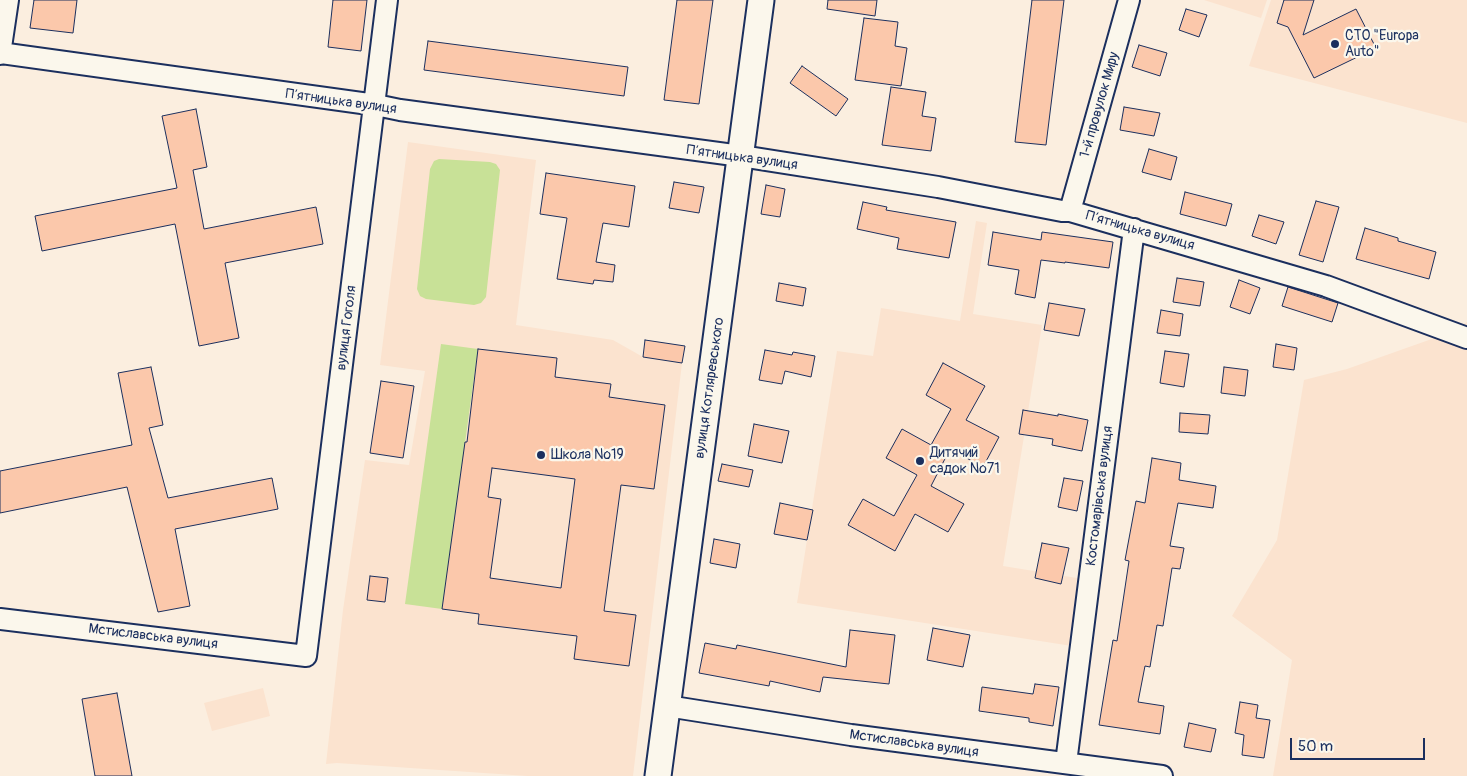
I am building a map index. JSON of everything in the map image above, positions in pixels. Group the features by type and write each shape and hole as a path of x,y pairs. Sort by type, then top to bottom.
{"street":[{"path":"0,53 8,0"},
{"name":"вулиця Гоголя","path":"306,656 376,105 387,0"},
{"name":"вулиця Котляревського","path":"658,776 761,0"},
{"name":"1-й провулок Миру","path":"1070,211 1129,0"},
{"name":"Пʼятницька вулиця","path":"0,53 741,156 938,187 1070,211 1326,286 1467,338"},
{"name":"Костомарівська вулиця","path":"1066,763 1134,229"},
{"name":"Мстиславська вулиця","path":"0,620 306,656"},
{"name":"Мстиславська вулиця","path":"667,706 851,735 1162,776"}],"shaded area":[{"path":"1204,0 1267,0 1261,18"},
{"path":"1271,0 1467,0 1467,123 1249,66"},
{"name":"Школа №19","path":"408,142 536,160 516,325 613,340 643,357 682,363 633,776 528,776 337,763 326,764 343,610 365,460 409,465 425,371 380,365"},
{"name":"Дитячий садок №71","path":"976,221 987,223 973,314 1042,325 1003,566 1083,579 1072,646 797,603 837,351 873,356 881,308 960,321"},
{"path":"1467,322 1467,776 1273,776 1292,660 1232,616 1277,540 1304,380 1347,369 1443,335"},
{"path":"263,688 270,716 212,731 204,703"}],"green space":[{"path":"439,159 490,162 496,164 500,170 486,297 481,303 474,305 426,299 420,296 417,289 430,169 434,161"},
{"path":"441,344 478,349 442,609 405,604"}],"building":[{"path":"34,0 77,0 73,33 30,28"},
{"path":"333,0 367,0 361,51 328,47"},
{"path":"677,0 713,0 699,104 664,100"},
{"path":"828,0 877,0 875,16 827,9"},
{"path":"1032,0 1064,0 1046,145 1015,142"},
{"name":"СТО \"Europa Auto\"","path":"1284,0 1314,0 1303,35 1356,9 1376,48 1314,78 1288,27 1277,23"},
{"path":"1186,9 1207,15 1199,37 1179,30"},
{"path":"864,18 898,22 895,46 907,48 901,86 855,80"},
{"path":"428,41 628,67 624,96 424,70"},
{"path":"1139,45 1167,53 1160,76 1132,67"},
{"path":"802,66 848,99 836,116 790,83"},
{"path":"891,87 926,92 922,116 936,118 931,151 882,145"},
{"path":"1124,107 1160,113 1154,136 1120,130"},
{"path":"196,109 207,167 193,170 204,229 316,207 323,244 225,263 239,338 199,346 175,224 42,251 35,216 177,188 162,116"},
{"path":"1149,149 1177,157 1171,180 1142,172"},
{"path":"546,173 635,186 629,227 603,223 596,262 615,265 613,282 594,280 593,284 557,279 567,218 540,214"},
{"path":"674,182 704,187 699,213 669,208"},
{"path":"766,185 785,189 780,217 761,214"},
{"path":"1185,192 1232,204 1226,226 1180,214"},
{"path":"1316,201 1339,207 1323,262 1299,255"},
{"path":"863,202 887,207 886,210 956,222 949,258 897,249 899,238 857,229"},
{"path":"1259,215 1284,222 1276,244 1252,236"},
{"path":"1365,228 1398,238 1398,241 1436,252 1429,279 1356,259"},
{"path":"993,232 1041,240 1042,232 1113,242 1109,268 1041,260 1035,298 1015,294 1019,270 988,265"},
{"path":"1177,278 1204,282 1200,306 1173,302"},
{"path":"1239,280 1260,288 1250,314 1230,307"},
{"path":"779,283 806,288 803,306 776,301"},
{"path":"1288,287 1338,303 1332,322 1282,306"},
{"path":"1049,303 1085,309 1079,336 1044,330"},
{"path":"1161,310 1183,314 1180,336 1157,333"},
{"path":"645,340 685,346 682,363 643,357"},
{"path":"1276,344 1297,348 1294,370 1273,367"},
{"path":"478,349 557,358 555,377 611,384 609,397 665,405 654,489 621,485 604,611 636,615 629,666 574,659 577,636 478,624 479,614 442,609 465,442 467,442","holes":["492,468 575,479 561,588 490,578 501,499 488,497"]},
{"path":"765,350 792,355 793,352 815,356 811,377 785,371 782,384 759,380"},
{"path":"1165,351 1189,354 1184,387 1160,383"},
{"path":"943,363 985,386 966,420 999,437 983,467 950,449 931,486 964,504 948,532 915,514 895,551 848,525 863,499 894,516 917,475 886,458 902,429 931,445 951,409 926,395"},
{"path":"151,367 163,425 149,428 168,498 272,478 278,509 175,529 190,606 158,612 127,487 0,513 0,471 132,445 118,373"},
{"path":"1224,367 1248,370 1245,396 1221,393"},
{"path":"381,381 414,386 403,458 370,453"},
{"path":"1023,410 1088,420 1082,451 1052,445 1053,439 1019,434"},
{"path":"1180,413 1210,415 1208,434 1179,432"},
{"path":"754,424 789,431 782,463 748,456"},
{"path":"1152,458 1181,463 1179,480 1216,486 1213,508 1178,503 1170,546 1184,548 1180,569 1172,568 1163,626 1157,625 1150,667 1145,666 1138,702 1164,706 1160,734 1099,725 1113,640 1117,641 1129,561 1125,560 1136,501 1145,503"},
{"path":"722,464 753,470 749,487 718,481"},
{"path":"1064,478 1083,481 1077,511 1058,507"},
{"path":"780,503 813,510 807,540 774,534"},
{"path":"714,539 740,544 736,568 710,563"},
{"path":"1042,543 1069,548 1061,584 1035,578"},
{"path":"370,576 388,578 385,602 367,600"},
{"path":"933,628 970,635 963,667 927,660"},
{"path":"850,630 895,635 889,684 823,677 820,692 770,681 769,686 699,673 705,643 736,649 737,645 846,667"},
{"path":"1035,684 1059,687 1053,726 1029,722 1029,718 979,711 982,687 1033,694"},
{"path":"117,693 132,776 95,776 82,699"},
{"path":"1240,702 1258,705 1256,718 1270,720 1264,758 1242,755 1244,735 1235,733"},
{"path":"1189,723 1216,729 1211,752 1184,747"}],"place":[{"name":"СТО \"Europa Auto\"","path":"1335,44"},
{"name":"Школа №19","path":"541,455"},
{"name":"Дитячий садок №71","path":"920,461"}]}
